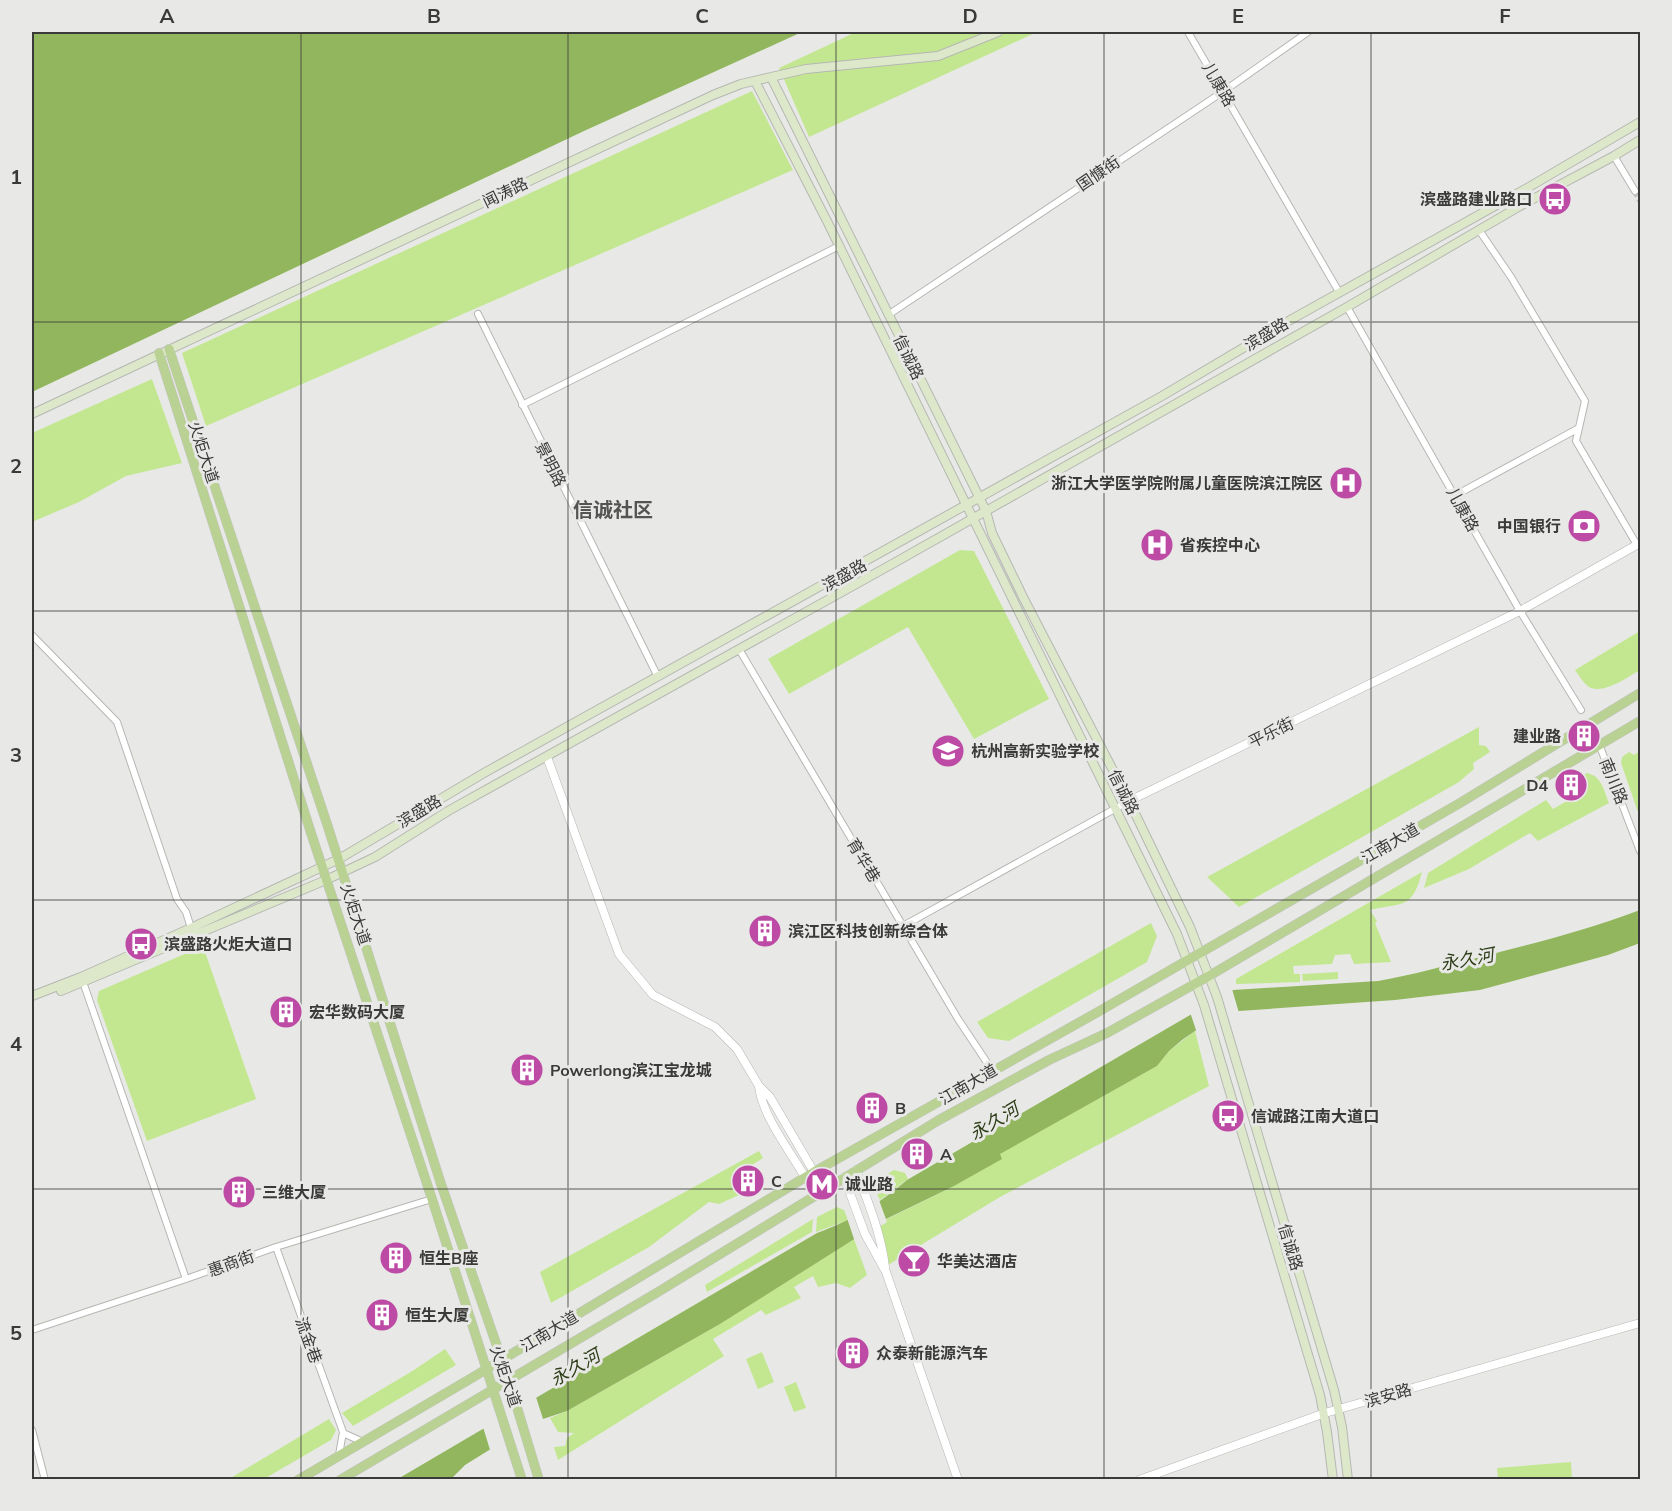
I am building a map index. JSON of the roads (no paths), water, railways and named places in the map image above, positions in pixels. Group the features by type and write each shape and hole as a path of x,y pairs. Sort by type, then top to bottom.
{"main road":[{"name":"闻涛路","path":"32,414 713,95 755,81 806,69 938,56 998,32"},
{"name":"信诚路","path":"771,77 986,511 992,533 1023,597 1129,801 1190,927 1217,997 1339,1409 1348,1479"},
{"name":"信诚路","path":"755,81 839,246 1177,934 1204,1005 1223,1065 1324,1413 1333,1479"},
{"name":"滨盛路","path":"32,996 82,980 339,859 484,773 1162,396 1339,292 1641,122"},
{"name":"滨盛路","path":"32,1001 343,873 375,857 448,811 986,511 1641,140"},
{"name":"火炬大道","path":"169,348 339,859 441,1184 502,1360 540,1479"},
{"name":"火炬大道","path":"159,353 326,880 522,1479"},
{"name":"江南大道","path":"298,1479 487,1369 814,1172 1096,1013 1460,803 1641,693"},
{"name":"江南大道","path":"340,1479 658,1292 939,1120 1196,984 1641,721"}],"street":[{"name":"儿康路","path":"1188,32 1339,292"},
{"name":"国慷街","path":"888,315 1224,91 1308,32"},
{"path":"1614,156 1635,191"},
{"path":"1479,230 1511,277 1585,401 1576,441 1639,544"},
{"path":"522,405 839,246"},
{"name":"儿康路","path":"1347,307 1520,611 1581,710"},
{"name":"景明路","path":"478,314 658,677"},
{"path":"1456,495 1579,428"},
{"name":"平乐街","path":"903,926 1129,801 1520,611 1639,544"},
{"path":"32,635 117,722 177,899 186,912 191,928"},
{"name":"育华巷","path":"739,649 958,1019 992,1070"},
{"name":"南川路","path":"1599,744 1641,851"},
{"path":"547,757 619,954 653,995 715,1027 737,1049 759,1086 770,1097 814,1172"},
{"path":"82,980 186,1279"},
{"path":"759,1086 770,1118 805,1178"},
{"path":"856,1170 882,1245 886,1272"},
{"path":"844,1177 869,1242 886,1272 958,1479"},
{"name":"惠商街","path":"32,1330 276,1247 432,1199"},
{"name":"流金巷","path":"276,1247 343,1433"},
{"name":"滨安路","path":"1138,1479 1324,1413 1641,1323"},
{"path":"32,1430 45,1479"},
{"path":"339,1455 343,1433 363,1442"}],"tunnel":[{"path":"1635,191 1640,201"}],"place":[{"name":"滨盛路建业路口","path":"1555,199"},
{"name":"浙江大学医学院附属儿童医院滨江院区","path":"1346,483"},
{"name":"中国银行","path":"1584,526"},
{"name":"省疾控中心","path":"1157,545"},
{"name":"建业路","path":"1584,736"},
{"name":"杭州高新实验学校","path":"948,751"},
{"name":"D4","path":"1571,785"},
{"name":"滨江区科技创新综合体","path":"765,931"},
{"name":"滨盛路火炬大道口","path":"141,944"},
{"name":"宏华数码大厦","path":"286,1012"},
{"name":"Powerlong滨江宝龙城","path":"527,1070"},
{"name":"B","path":"872,1108"},
{"name":"信诚路江南大道口","path":"1228,1116"},
{"name":"A","path":"917,1154"},
{"name":"C","path":"748,1181"},
{"name":"诚业路","path":"822,1184"},
{"name":"三维大厦","path":"239,1192"},
{"name":"恒生B座","path":"396,1258"},
{"name":"华美达酒店","path":"914,1261"},
{"name":"恒生大厦","path":"382,1315"},
{"name":"众泰新能源汽车","path":"853,1353"}],"district":[{"name":"信诚社区","path":"613,509"}],"water label":[{"name":"永久河","path":"1467,959"},
{"name":"永久河","path":"994,1121"},
{"name":"永久河","path":"575,1367"}]}
